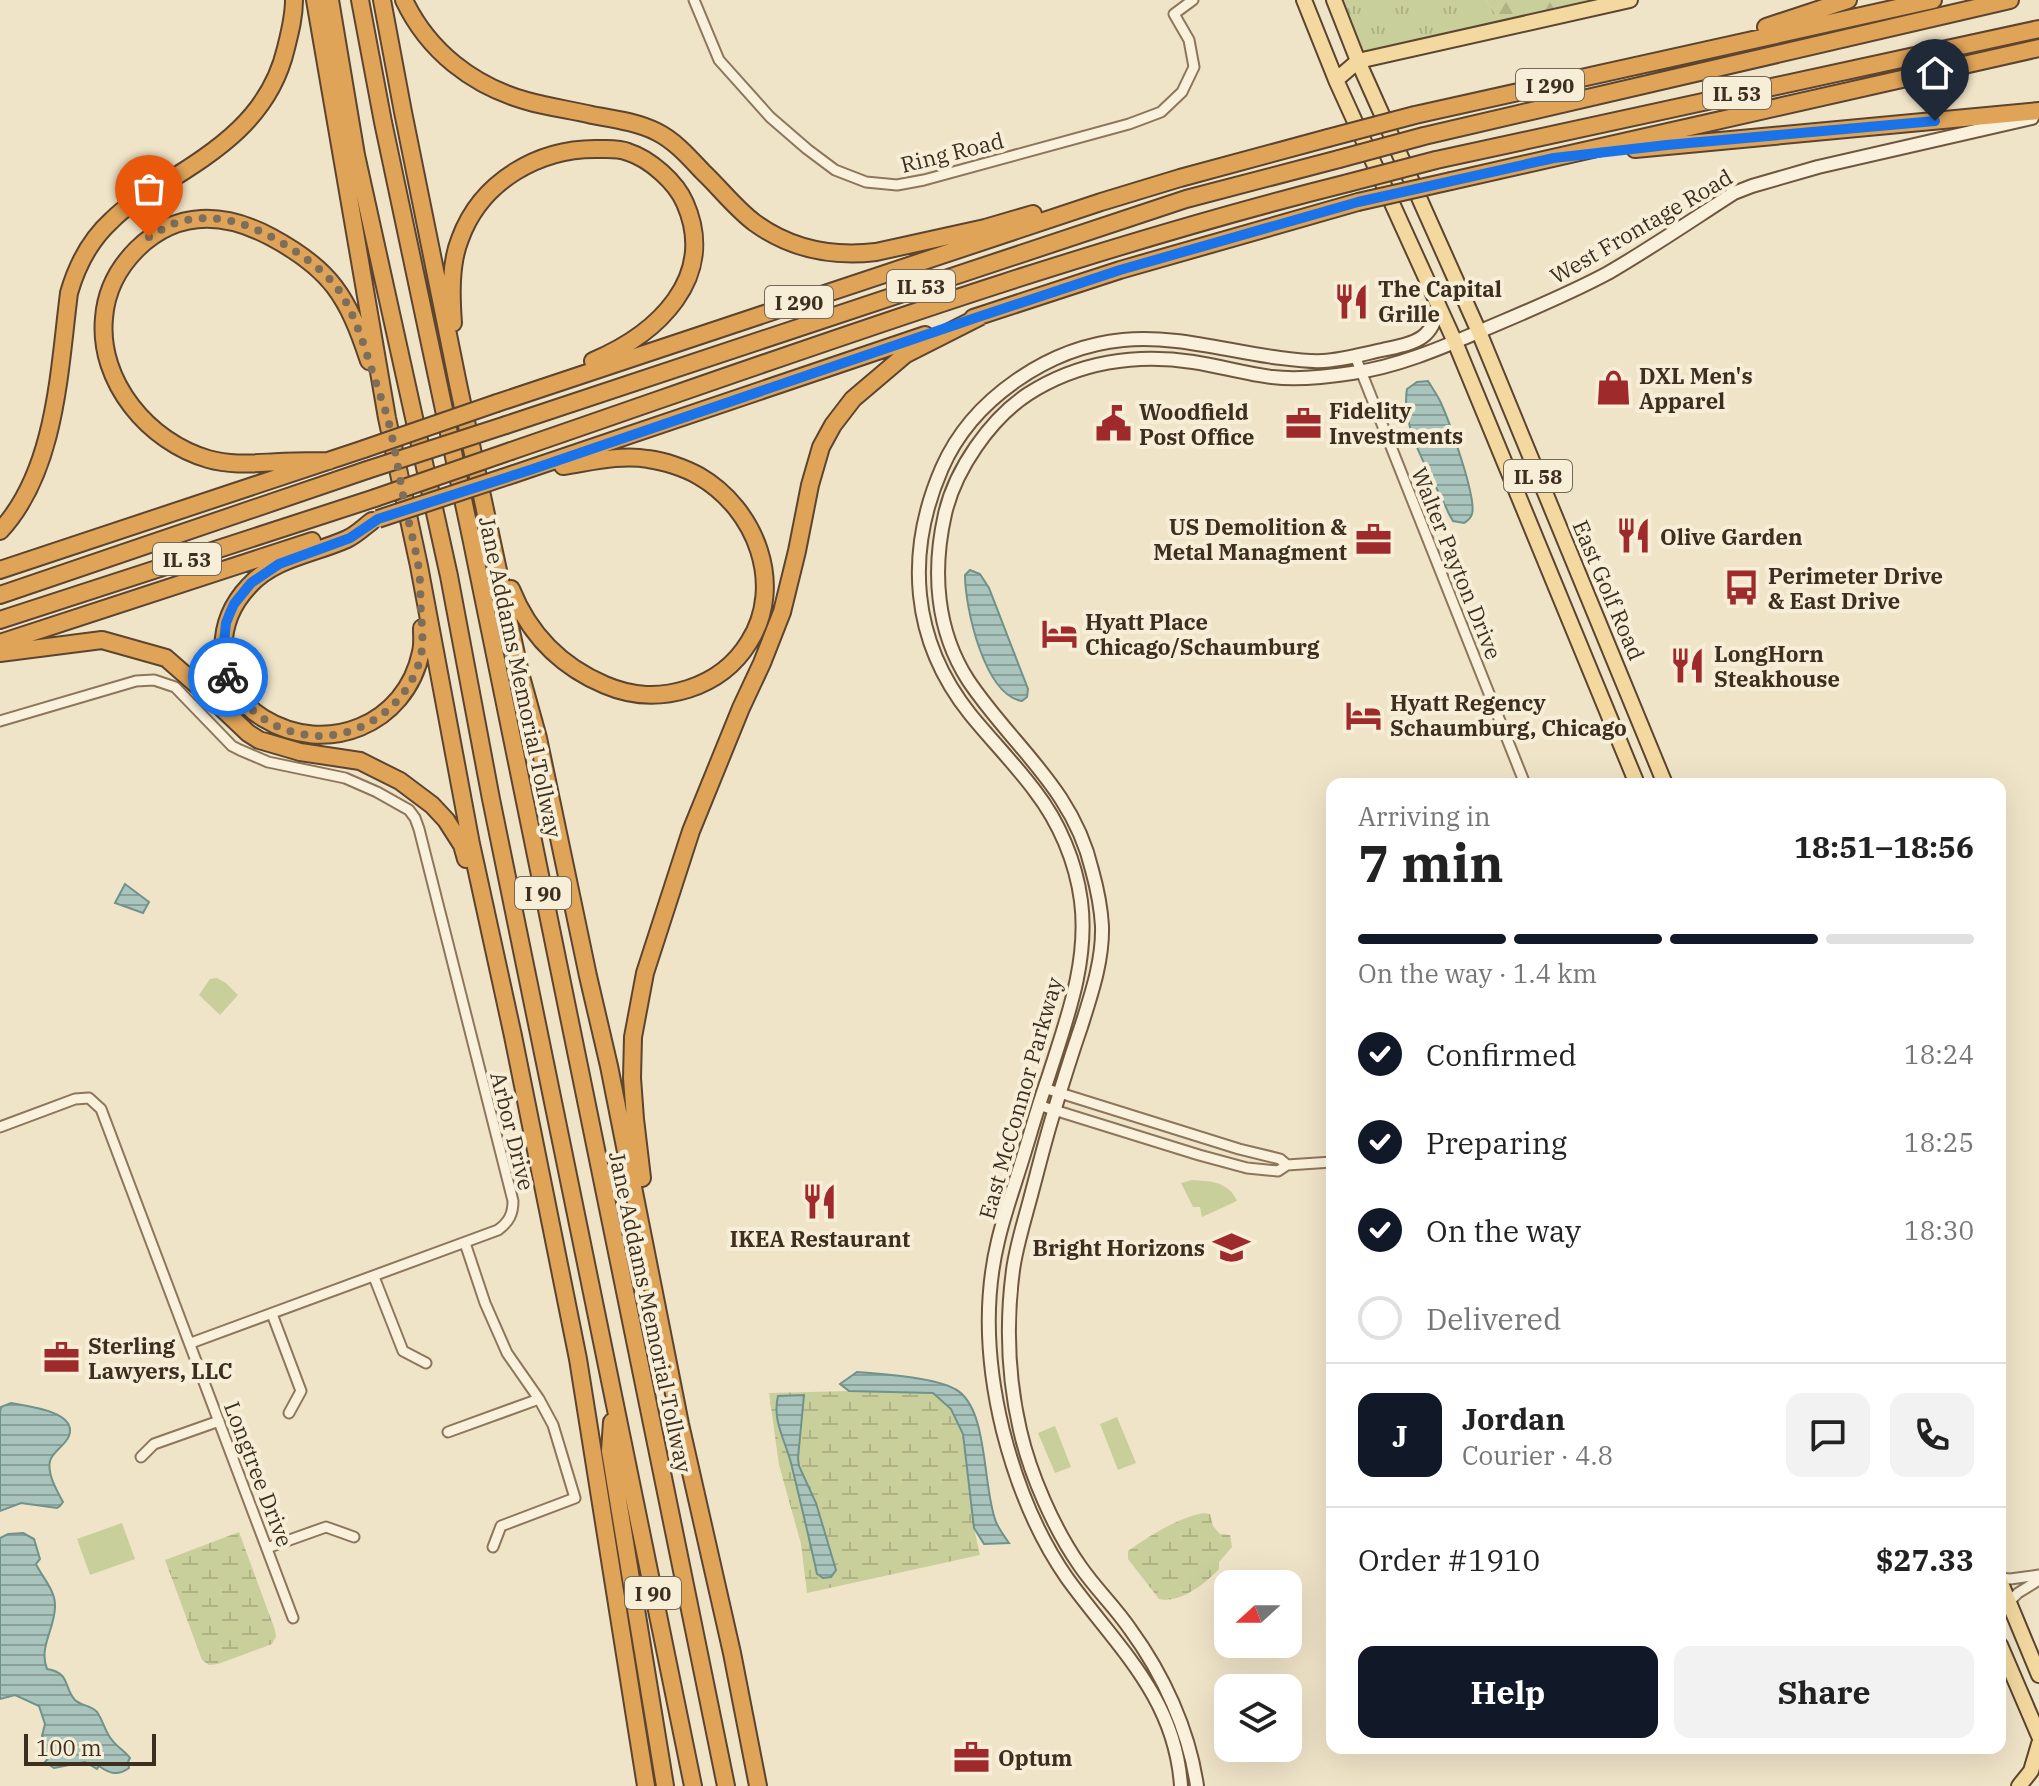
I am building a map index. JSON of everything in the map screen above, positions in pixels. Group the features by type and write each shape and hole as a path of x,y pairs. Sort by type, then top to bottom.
{"highway":[{"path":"0,531 25,498 42,457 53,409 69,293 86,252 101,231 124,209 222,146 259,108 283,61 294,0"},
{"path":"315,0 387,418 419,566 471,844 578,1359 646,1786"},
{"name":"I 90","path":"330,0 356,155 442,546 693,1786"},
{"name":"Jane Addams Memorial Tollway","path":"360,0 726,1786"},
{"path":"382,0 458,384 609,1066 680,1424 732,1653 758,1786"},
{"path":"404,0 434,46 474,79 527,101 636,124 659,133 679,147 753,222 800,246 826,252 876,252 985,228 1034,213 1101,202"},
{"path":"1685,54 1848,0"},
{"name":"I 290","path":"329,461 1180,178 1415,115 1933,0"},
{"name":"IL 53","path":"0,595 367,470 1172,204 1424,136 2010,0"},
{"name":"IL 53","path":"0,620 375,498 915,313 1187,225 1436,160 2039,29"},
{"path":"419,566 422,651 406,689 386,711 342,733 298,734 275,725 247,706 233,688 223,651 226,623 234,604 251,583 292,559 350,538 375,520 1120,270 1358,202 2039,48"},
{"path":"1554,158 1667,145 2039,113"},
{"path":"458,384 452,311 453,275 459,240 481,202 511,174 553,153 581,148 628,152 659,170 681,194 695,237 694,259 688,279 664,314 623,347 524,394"},
{"path":"329,461 248,464 205,458 163,437 137,413 114,375 106,345 104,318 109,294 123,262 149,237 171,224 187,220 225,220 261,232 304,257 330,280 348,307 358,327 387,418"},
{"path":"680,1424 635,1119 633,1037 645,973 691,831 782,612 821,447 853,399 896,362 981,316"},
{"path":"496,553 518,606 547,648 578,671 612,689 643,696 661,696 702,684 735,661 757,630 765,601 762,556 738,510 699,476 647,459 627,458 522,472"},
{"name":"IL 53","path":"0,570 329,461"},
{"name":"IL 53","path":"0,643 375,520"},
{"path":"0,653 102,640 166,658 259,740 300,752 360,761 400,781 422,797 446,820 462,845 487,963 513,1036"},
{"path":"614,1400 610,1451 665,1786"}],"main road":[{"name":"IL 58","path":"1304,0 1336,80 1455,342 1635,778"},
{"name":"IL 58","path":"1334,0 1358,61"},
{"path":"1336,80 1358,61 1630,0"},
{"name":"East Golf Road","path":"1358,61 1479,332 1663,778"},
{"path":"2006,1595 2039,1675"},
{"path":"2006,1659 2039,1736"},
{"path":"2019,1786 2031,1771 2039,1744"}],"street":[{"name":"Ring Road","path":"694,0 719,60 770,117 835,170 866,182 897,185 1129,124 1161,112 1182,92 1194,67 1189,40 1174,14 1193,0"},
{"name":"West Frontage Road","path":"1455,342 1611,271 1734,193 1818,167 2039,113"},
{"name":"East McConnor Parkway","path":"1181,1786 1174,1747 1158,1701 1145,1679 1064,1574 1028,1507 1012,1464 994,1393 989,1319 997,1244 1038,1105 1069,1017 1083,920 1068,849 1057,825 1035,790 968,712 942,673 929,638 920,597 919,549 926,510 950,452 970,424 1009,386 1043,363 1118,340 1154,338 1289,359 1322,361 1417,341 1430,331 1436,320 1438,305"},
{"name":"East McConnor Parkway","path":"1197,1786 1173,1704 1132,1631 1080,1566 1063,1536 1036,1478 1016,1411 1009,1340 1013,1266 1059,1093 1097,970 1102,924 1084,839 1069,810 1042,770 970,682 946,632 939,607 937,578 941,533 948,500 966,461 981,439 1018,402 1061,377 1091,366 1163,358 1274,378 1318,378 1362,372 1455,342"},
{"name":"Walter Payton Drive","path":"1355,356 1523,778"},
{"name":"Arbor Drive","path":"0,721 136,681 154,680 175,687 232,746 268,762 345,778 377,792 409,810 419,829 513,1201 511,1216 498,1230 191,1343"},
{"path":"1044,1088 1280,1159 1287,1165"},
{"path":"0,1127 75,1099 89,1098 101,1109 191,1343"},
{"path":"1038,1105 1236,1165 1278,1171 1287,1165 1326,1162"},
{"path":"465,1243 485,1303 507,1353 553,1425 575,1498 501,1526 493,1547"},
{"path":"374,1277 403,1351 426,1363"},
{"path":"272,1314 301,1391 289,1413"},
{"name":"Longtree Drive","path":"191,1343 293,1618"},
{"path":"448,1432 539,1399"},
{"path":"141,1457 154,1444 219,1421"},
{"path":"267,1548 326,1527 354,1537"},
{"path":"2006,1579 2039,1578"},
{"path":"2009,1602 2039,1578"}],"green space":[{"path":"1335,0 1486,0 1504,27 1358,61"},
{"path":"1486,0 1629,0 1504,27"},
{"path":"217,978 238,995 220,1015 199,995 210,979"},
{"path":"1192,1180 1224,1186 1237,1201 1202,1217 1200,1207 1193,1207 1181,1183"},
{"path":"769,1393 933,1393 951,1409 963,1434 980,1555 807,1593 801,1544 779,1465"},
{"path":"1117,1417 1136,1463 1118,1470 1100,1424"},
{"path":"1055,1426 1071,1467 1055,1473 1038,1433"},
{"path":"1210,1514 1213,1526 1220,1534 1230,1535 1232,1547 1219,1562 1219,1569 1214,1570 1200,1586 1175,1598 1159,1599 1128,1559 1128,1551 1183,1519"},
{"path":"122,1523 135,1559 90,1575 77,1539"},
{"path":"239,1532 276,1637 272,1644 209,1665 202,1660 165,1560"}],"water":[{"path":"1428,381 1445,412 1470,492 1472,514 1464,523 1453,521 1449,514 1419,453 1408,421 1407,389 1417,382"},
{"path":"970,570 980,574 989,588 1028,689 1027,697 1022,701 1009,695 997,683 979,648 966,589 965,575"},
{"path":"125,884 149,902 143,913 115,903"},
{"path":"857,1372 934,1382 955,1389 966,1398 979,1430 996,1522 1009,1543 984,1544 974,1528 963,1434 951,1409 933,1393 849,1391 840,1384"},
{"path":"804,1395 799,1466 816,1503 836,1570 831,1577 823,1578 817,1574 777,1413 778,1396"},
{"path":"11,1403 59,1415 70,1428 67,1440 54,1454 49,1466 63,1502 57,1508 21,1503 0,1511 0,1413 1,1407"},
{"path":"23,1533 34,1539 40,1559 36,1564 54,1599 55,1613 45,1653 47,1669 63,1677 75,1700 97,1712 110,1737 130,1758 129,1768 121,1772 110,1772 99,1766 97,1769 85,1762 54,1768 45,1762 50,1756 45,1751 48,1746 42,1736 45,1724 39,1706 15,1695 0,1699 0,1538"}],"way so far":[{"path":"149,237 171,224 187,220 205,218 239,223 290,248 330,280 358,327 387,418 419,566 422,651 406,689 371,722 331,735 298,734 255,713 238,696 228,677"}],"place":[{"name":"The Capital Grille","path":"1352,301"},
{"name":"DXL Men's Apparel","path":"1613,388"},
{"name":"Fidelity Investments","path":"1303,423"},
{"name":"Woodfield Post Office","path":"1113,424"},
{"name":"Olive Garden","path":"1634,536"},
{"name":"US Demolition & Metal Managment","path":"1373,539"},
{"name":"Perimeter Drive & East Drive","path":"1742,588"},
{"name":"Hyatt Place Chicago/Schaumburg","path":"1059,634"},
{"name":"LongHorn Steakhouse","path":"1688,666"},
{"name":"Hyatt Regency Schaumburg, Chicago","path":"1364,715"},
{"name":"IKEA Restaurant","path":"820,1202"},
{"name":"Bright Horizons","path":"1231,1247"},
{"name":"Sterling Lawyers, LLC","path":"62,1358"},
{"name":"Optum","path":"972,1757"}],"route":[{"path":"228,677 223,651 226,623 234,604 251,583 279,564 350,538 372,521 1120,270 1358,202 1554,158 1935,121"}]}
